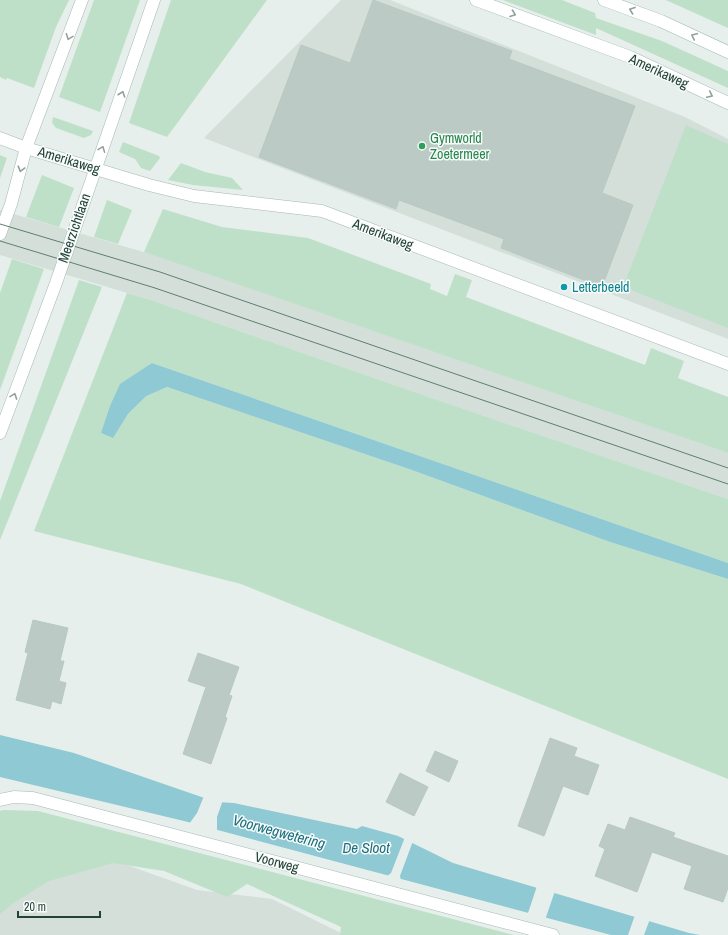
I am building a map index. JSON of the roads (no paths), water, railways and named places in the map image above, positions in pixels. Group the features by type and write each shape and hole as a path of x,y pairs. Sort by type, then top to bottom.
{"street":[{"path":"0,234 11,204 26,148 82,0"},
{"name":"Meerzichtlaan","path":"0,433 56,283 154,0"},
{"name":"Amerikaweg","path":"476,0 630,57 728,103"},
{"path":"604,0 661,20 728,52"},
{"name":"Amerikaweg","path":"0,138 26,148 149,185 194,196 322,211 728,364"},
{"name":"Voorweg","path":"0,800 14,797 33,798 553,935"}],"water":[{"path":"152,363 728,563 728,579 610,542 409,469 167,387 146,396 128,414 113,438 101,433 110,406 120,384"},
{"name":"De Sloot","path":"0,735 74,753 216,802 234,803 357,829 362,826 398,836 453,863 700,935 611,935 184,821 0,777"}],"tram line":[{"path":"0,224 160,272 728,468"},
{"path":"0,241 155,288 728,484"}],"place":[{"name":"Gymworld Zoetermeer","path":"422,146"},
{"name":"Letterbeeld","path":"564,287"}],"water label":[{"name":"Voorwegwetering","path":"279,832"}]}
